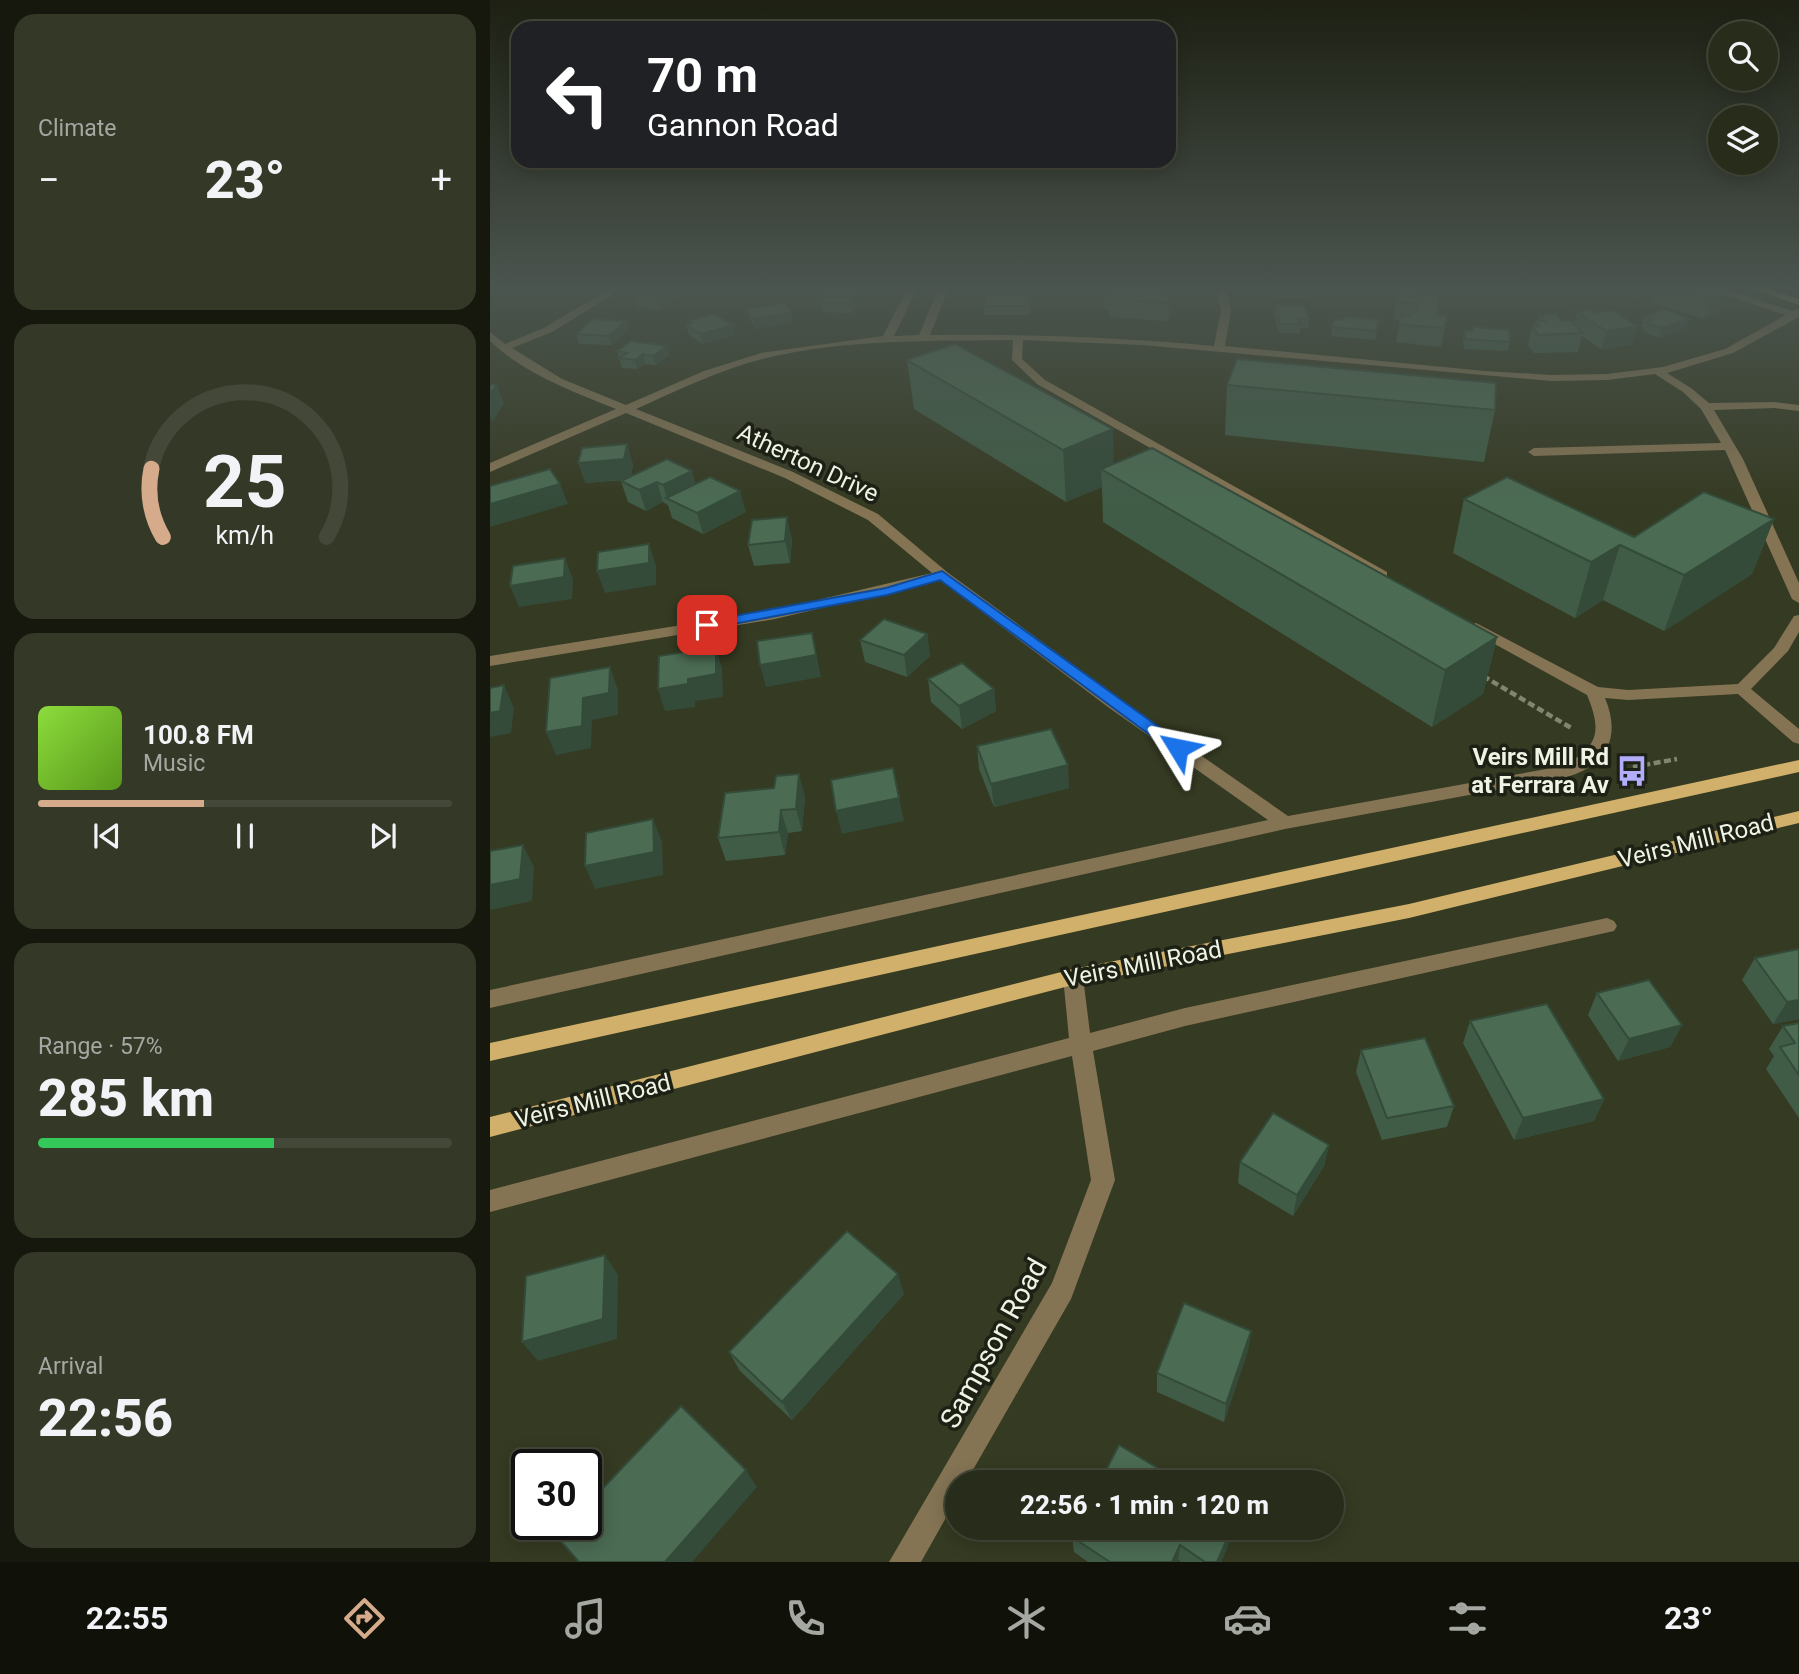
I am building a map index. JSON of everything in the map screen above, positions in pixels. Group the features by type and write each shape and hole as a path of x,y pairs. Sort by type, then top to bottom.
{"main road":[{"name":"Veirs Mill Road","path":"490,1052 1799,765"},
{"name":"Veirs Mill Road","path":"490,1127 1073,977 1409,911 1799,817"}],"street":[{"name":"Atherton Drive","path":"523,360 558,381 789,475 873,517 942,575 1114,703 1285,824"},
{"path":"490,468 708,373 750,360"},
{"path":"1017,360 1041,382 1398,583"},
{"path":"1351,360 1551,378 1606,377 1657,371 1697,360"},
{"path":"1657,371 1687,390 1706,407 1729,446 1799,599"},
{"path":"1706,407 1775,405 1799,408"},
{"path":"1534,452 1729,446"},
{"path":"490,661 761,616 887,591 942,575"},
{"path":"1458,618 1594,692 1628,695 1742,689 1780,651 1799,619"},
{"path":"1742,689 1799,738"},
{"path":"490,999 1285,824 1567,771 1594,754 1602,738 1606,726 1594,692"},
{"path":"490,1201 1185,1017 1607,926"},
{"name":"Sampson Road","path":"904,1562 1062,1290 1103,1180 1081,1046 1073,977"}],"path":[{"path":"1476,672 1573,729"},
{"path":"1633,767 1677,759"}],"building":[{"path":"907,360 985,360 1113,429 1063,450"},
{"path":"1237,360 1496,383 1495,410 1227,385"},
{"path":"497,384 490,394 490,385"},
{"path":"627,444 624,459 578,463 582,448"},
{"path":"1152,448 1497,637 1445,670 1101,469"},
{"path":"667,459 692,471 663,485 657,482 639,490 621,481"},
{"path":"550,469 560,484 490,504 490,486"},
{"path":"710,477 740,491 697,513 666,498"},
{"path":"1507,477 1634,537 1704,492 1774,519 1684,575 1620,545 1591,562 1464,499"},
{"path":"787,517 785,541 748,545 752,520"},
{"path":"649,544 649,563 597,571 598,552"},
{"path":"565,558 564,577 510,586 513,566"},
{"path":"884,619 927,634 904,655 860,640"},
{"path":"812,633 816,655 760,665 757,641"},
{"path":"716,647 716,674 688,679 688,684 658,689 659,656"},
{"path":"962,663 994,689 959,706 928,679"},
{"path":"610,667 609,693 583,698 582,726 546,732 550,678"},
{"path":"504,685 500,711 490,713 490,688"},
{"path":"1051,729 1068,765 991,784 977,746"},
{"path":"893,768 899,798 836,811 831,780"},
{"path":"799,774 796,809 781,810 779,832 718,838 725,793 774,788 776,776"},
{"path":"653,819 654,852 585,866 586,833"},
{"path":"523,845 520,879 490,885 490,851"},
{"path":"1799,949 1799,1000 1787,1002 1755,958"},
{"path":"1649,980 1682,1025 1629,1039 1597,993"},
{"path":"1547,1004 1604,1099 1523,1118 1470,1021"},
{"path":"1799,1023 1799,1075 1780,1047 1795,1043 1783,1026"},
{"path":"1425,1038 1454,1106 1387,1118 1361,1050"},
{"path":"1273,1113 1329,1145 1297,1195 1240,1162"},
{"path":"847,1231 898,1274 782,1402 729,1352"},
{"path":"605,1255 603,1319 522,1342 526,1276"},
{"path":"1184,1303 1251,1331 1226,1404 1157,1373"},
{"path":"681,1406 746,1470 665,1562 579,1562 560,1540 602,1540 602,1489"},
{"path":"1119,1445 1161,1470 1106,1470"},
{"path":"1077,1540 1227,1540 1217,1562 1205,1562 1180,1545 1172,1562 1110,1562"}],"place":[{"name":"Veirs Mill Rd at Ferrara Av","path":"1632,771"}],"route":[{"path":"707,625 887,591 942,575 1178,748"}]}
